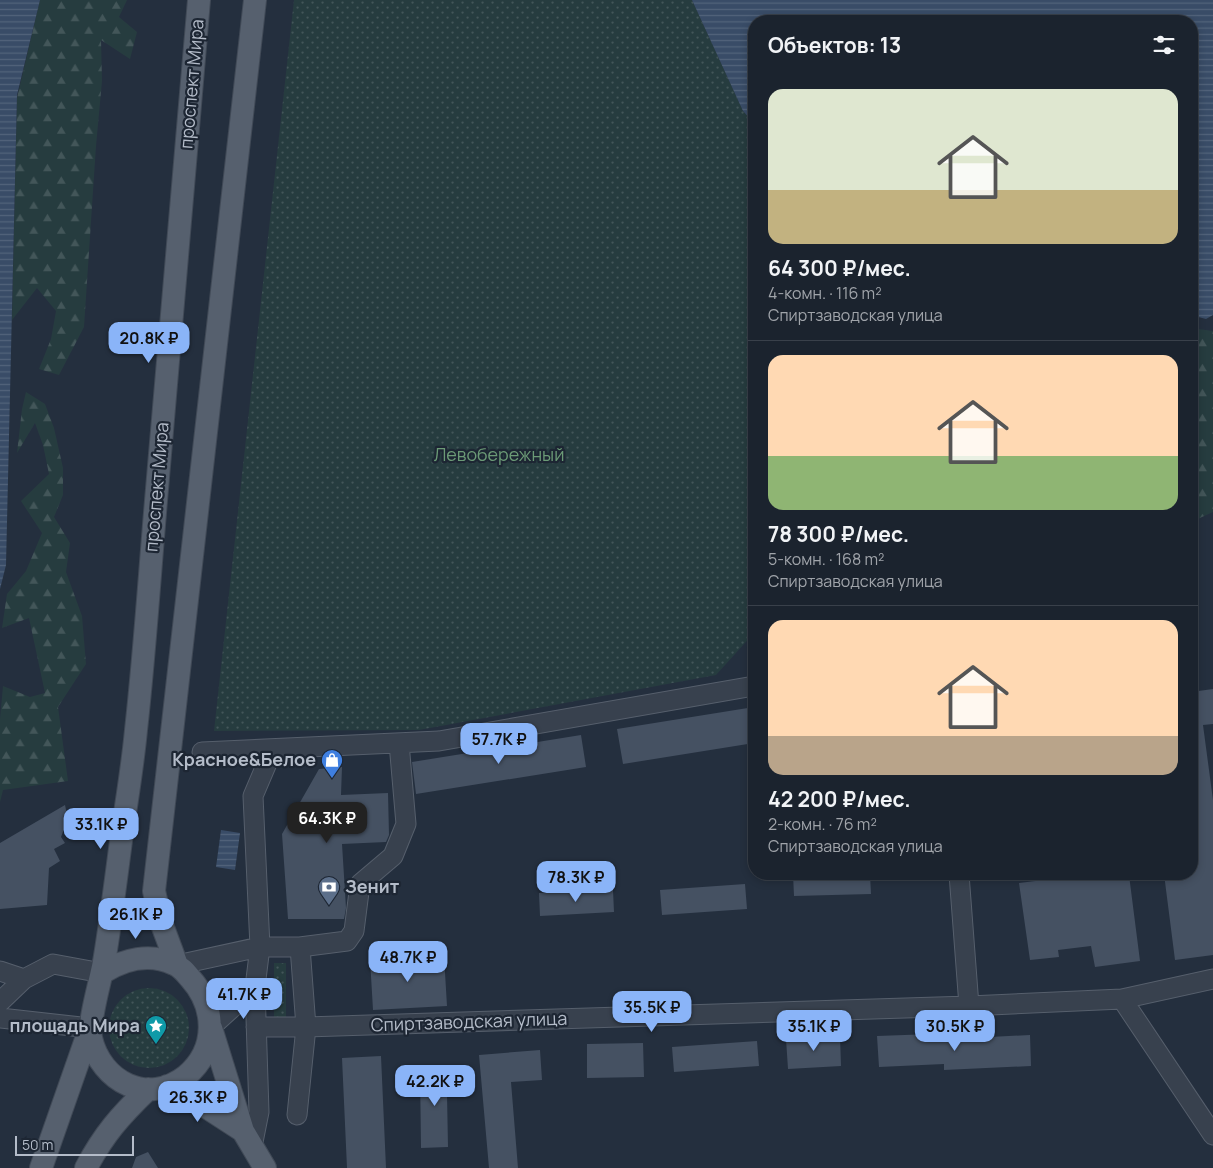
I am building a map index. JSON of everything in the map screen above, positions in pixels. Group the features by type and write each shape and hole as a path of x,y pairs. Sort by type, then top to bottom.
{"main road":[{"name":"проспект Мира","path":"102,973 136,732 199,0"},
{"path":"255,0 154,891 160,922 178,965 201,992 248,1139 265,1168"},
{"path":"42,1168 90,1028 102,973 112,966 136,959 162,960 178,965"},
{"path":"86,1168 107,1132 157,1088 184,1077 197,1063 206,1048 211,1027"},
{"path":"90,1028 97,1055 114,1077 130,1086 157,1088 186,1094 248,1139"}],"street":[{"path":"202,752 439,742 748,687"},
{"path":"178,965 260,947 300,946 347,941 354,931 360,884 393,856 406,824 399,743"},
{"path":"248,1139 259,1112 254,987 260,947 253,796 273,749"},
{"path":"959,880 969,1006"},
{"path":"298,1115 306,1027 300,946"},
{"path":"0,1002 24,979 53,964 102,973"},
{"path":"0,971 24,979"},
{"name":"Спиртзаводская улица","path":"256,1027 969,1006 1122,999 1213,979"},
{"path":"211,1027 254,987"},
{"path":"1122,999 1213,1135"},
{"path":"0,1018 90,1028"}],"green space":[{"path":"40,0 127,0 119,17 137,32 130,59 101,40 102,81 84,327 59,375 39,369 51,339 56,311 37,288 12,320 17,98"},
{"name":"Левобережный","path":"294,0 692,0 743,111 748,116 748,640 716,675 419,730 214,731"},
{"path":"1198,329 1213,331 1213,512 1198,519"},
{"path":"26,392 45,404 54,428 63,468 63,495 54,517 70,543 66,572 82,616 86,664 58,707 68,781 3,790 0,802 0,719 3,686 30,697 45,693 29,618 2,628 7,594 26,571 42,533 21,501 49,474 43,445 35,423 17,453"},
{"path":"274,963 286,963 286,1019 274,1019"},
{"path":"149,988 164,991 177,1000 186,1013 189,1028 186,1043 177,1056 164,1065 149,1068 134,1065 121,1056 112,1043 109,1028 112,1013 121,1000 134,991"}],"water":[{"path":"0,0 40,0 17,95 6,565 0,589"},
{"path":"692,0 1213,0 1213,315 1206,319 1198,317 1198,15 748,15 748,116 743,111"},
{"path":"221,830 240,833 235,870 216,867"}],"building":[{"path":"1213,689 1213,724 1203,725 1213,800 1213,955 1175,960 1165,880 1198,880 1198,691"},
{"path":"748,708 748,744 623,764 617,729"},
{"path":"581,735 586,767 416,794 412,762"},
{"path":"342,767 341,795 388,793 389,835 386,842 342,844 346,908 344,919 288,919 282,834 319,769"},
{"path":"65,805 68,819 61,837 65,843 54,849 60,861 49,868 47,905 0,909 0,843"},
{"path":"793,880 870,880 871,894 794,896"},
{"path":"1044,880 1130,880 1140,961 1095,967 1091,946 1058,950 1059,957 1030,960 1019,883"},
{"path":"745,884 747,909 662,915 660,890"},
{"path":"613,890 614,912 540,916 539,893"},
{"path":"444,956 447,1006 373,1010 370,959"},
{"path":"932,1034 933,1040 1030,1035 1031,1066 944,1070 944,1064 879,1067 877,1036"},
{"path":"840,1036 841,1066 788,1069 786,1039"},
{"path":"757,1041 759,1066 674,1072 672,1047"},
{"path":"643,1043 644,1077 587,1078 587,1044"},
{"path":"540,1050 542,1080 511,1082 518,1168 489,1168 479,1055"},
{"path":"381,1056 386,1168 347,1168 342,1058"},
{"path":"452,1069 453,1094 447,1094 448,1147 421,1148 420,1070"},
{"path":"148,1152 158,1168 132,1168 136,1157"}],"place":[{"name":"Красное&Белое","path":"332,779"},
{"name":"Зенит","path":"329,906"},
{"name":"площадь Мира","path":"156,1045"}]}
